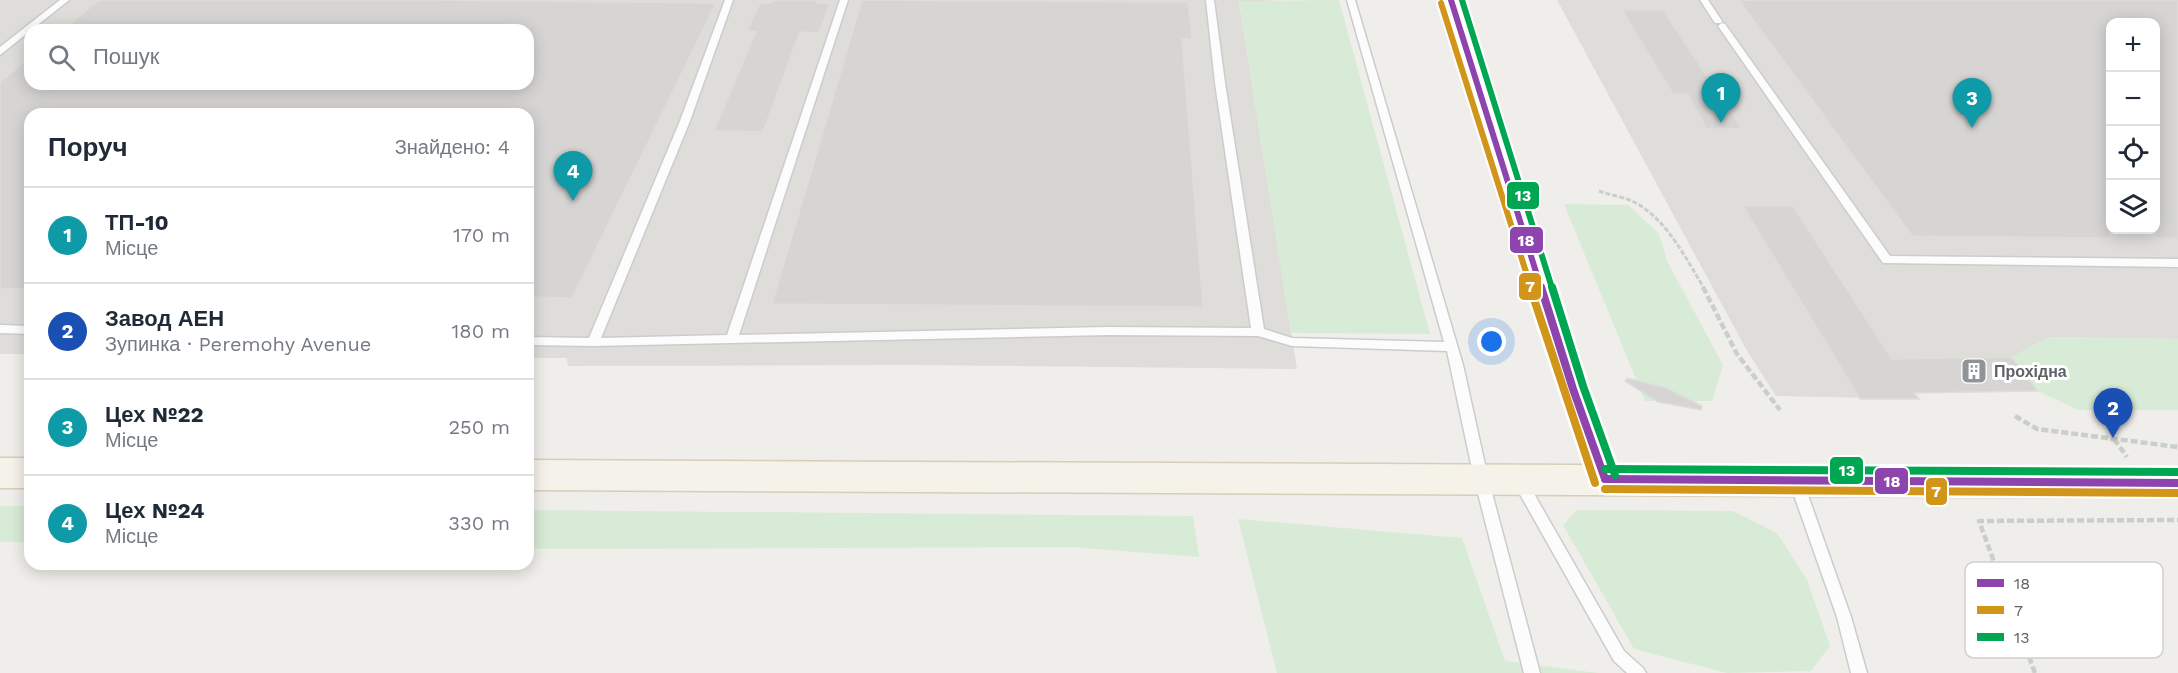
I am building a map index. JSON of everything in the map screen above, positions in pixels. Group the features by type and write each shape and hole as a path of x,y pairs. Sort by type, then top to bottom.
{"main road":[{"path":"0,473 24,473"},
{"path":"534,475 2178,483"}],"street":[{"path":"1451,0 1573,389 1605,479"}],"lane":[{"path":"35,24 65,0"},
{"path":"593,342 685,121 729,0"},
{"path":"732,339 844,0"},
{"path":"1210,0 1220,83 1258,332"},
{"path":"1350,0 1451,347 1481,478 1532,673"},
{"path":"1704,0 1887,260 2178,263"},
{"path":"0,52 24,33"},
{"path":"0,329 24,330"},
{"path":"534,341 593,342 1108,331 1258,332 1292,342 1451,347"},
{"path":"1518,478 1619,656 1638,673"},
{"path":"1796,480 1844,617 1859,673"}],"path":[{"path":"1599,190 1634,201 1650,213 1678,245 1713,304 1737,354 1780,410"},
{"path":"2014,416 2037,429 2178,447"},
{"path":"1993,562 1978,521 2178,520"},
{"path":"2029,658 2035,673"}],"shaded area":[{"path":"0,0 1282,0 1239,2 1297,369 909,365 568,366 567,358 534,358 534,108 24,108 24,354 0,354"},
{"path":"1557,0 2178,0 2178,339 2049,337 2012,357 2038,391 1915,393 1919,399 1776,396 1746,349"}],"green space":[{"path":"1339,0 1430,334 1291,333 1239,1"},
{"path":"1564,204 1628,205 1659,234 1667,261 1723,365 1712,401 1645,401"},
{"path":"2049,337 2178,339 2178,410 2078,410 2038,391 2011,357"},
{"path":"0,506 24,506 24,542 0,542"},
{"path":"534,510 1193,516 1199,557 1071,547 534,549"},
{"path":"1577,510 1733,511 1777,533 1807,580 1830,646 1811,671 1727,673 1634,649 1563,525"},
{"path":"1238,519 1462,538 1505,661 1598,673 1277,673"}],"building":[{"path":"99,0 716,3 572,298 534,297 534,108 24,108 24,289 0,289 0,82 24,62 24,90 534,90 534,24 70,24"},
{"path":"773,0 817,0 816,3 830,3 819,33 800,32 763,132 714,131 756,32 747,31 760,3 771,3"},
{"path":"862,0 1188,2 1192,39 1182,39 1203,307 772,304"},
{"path":"1739,0 2178,0 2178,238 2156,238 2156,234 2160,234 2160,18 2106,18 2106,234 2110,234 2110,238 1912,236"},
{"path":"1622,10 1663,10 1742,129 1706,128 1688,94 1673,94"},
{"path":"1743,206 1793,206 1892,359 2011,357 2038,391 1914,393 1919,399 1860,399"},
{"path":"1627,378 1666,388 1702,406 1701,410 1658,402 1625,381"}],"transit line":[{"name":"18","path":"1451,0 1573,389 1605,479"},
{"name":"13","path":"1462,0 1583,386 1615,475"},
{"name":"7","path":"1441,3 1563,392 1595,483"},
{"name":"13","path":"1605,469 2178,472"},
{"name":"18","path":"1605,479 2178,483"},
{"name":"7","path":"1605,489 2178,493"}],"place":[{"name":"ТП-10","path":"1721,123"},
{"name":"Цех №22","path":"1972,128"},
{"name":"Цех №24","path":"573,201"},
{"name":"Прохідна","path":"1974,371"},
{"name":"Завод АЕН","path":"2113,438"}]}
